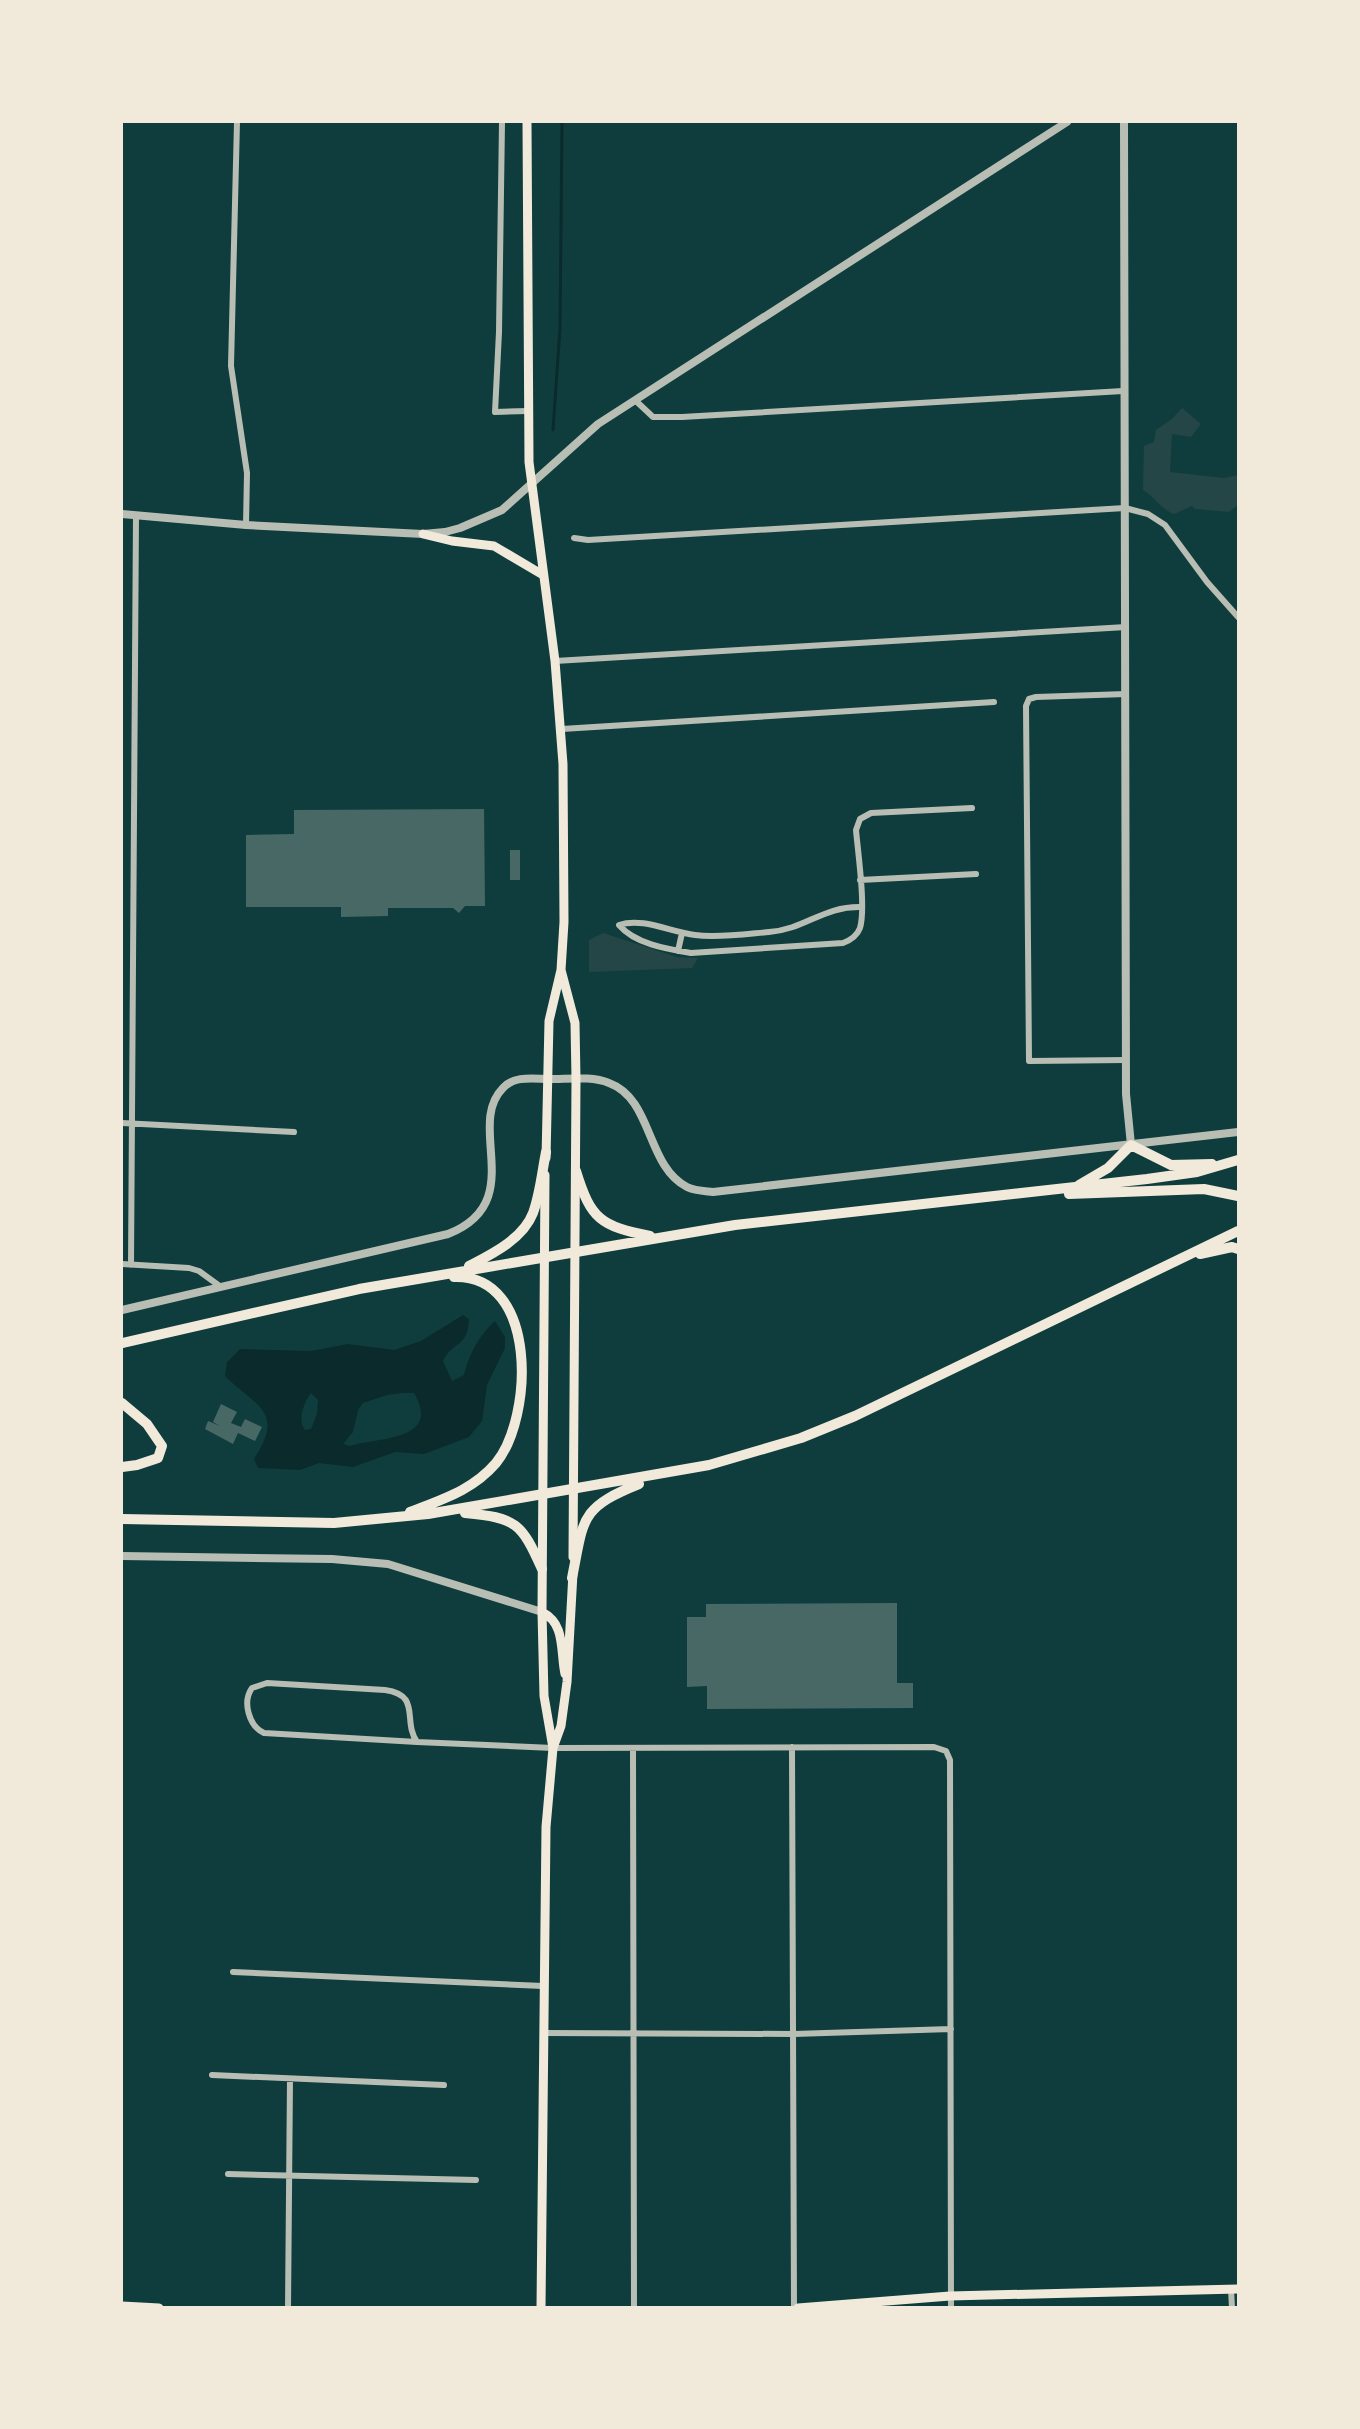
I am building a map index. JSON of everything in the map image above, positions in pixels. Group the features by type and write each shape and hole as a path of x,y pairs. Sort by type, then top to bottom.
{"highway":[{"path":"1076,1187 1108,1168 1131,1145 1171,1165 1224,1163"},
{"path":"460,1271 502,1249 518,1234 533,1214 546,1152"},
{"path":"122,1351 127,1342 422,1278 544,1256 783,1219 1197,1172 1239,1160"},
{"path":"576,1171 583,1195 595,1214 615,1229 660,1237"},
{"path":"975,1198 1204,1189 1239,1196"},
{"path":"122,1518 334,1523 393,1519 661,1475 741,1457 801,1438 855,1416 1239,1231"},
{"path":"1179,1259 1232,1247 1239,1249"},
{"path":"393,1519 465,1491 478,1480 502,1454 511,1438 518,1410 518,1329 506,1301 482,1282 467,1276 422,1278"},
{"path":"122,1403 147,1424 162,1446 158,1458 122,1467"},
{"path":"573,1578 582,1526 595,1506 616,1493 661,1475"},
{"path":"449,1511 500,1516 519,1526 530,1542 542,1569"}],"main road":[{"path":"527,122 527,411 531,485 562,729 564,922 561,970 549,1021 546,1079 542,1612 544,1696 553,1748 546,1827 541,2307"},
{"path":"423,534 452,541 494,546 543,575"},
{"path":"553,1748 561,1726 567,1682 573,1578 574,1490 575,1023 561,970"},
{"path":"542,1612 558,1624 567,1682"},
{"path":"798,2307 950,2296 1235,2289"},
{"path":"122,2306 159,2307"}],"street":[{"path":"237,122 231,366 246,464 246,525"},
{"path":"502,122 499,332 495,412 527,411"},
{"path":"122,514 246,525 423,534 460,528 488,517 502,510 580,438 1067,122"},
{"path":"1124,122 1126,1060 1131,1145"},
{"path":"636,401 652,417 681,417 1123,391"},
{"path":"574,538 588,540 1125,508 1148,514 1165,525 1207,582 1239,617"},
{"path":"131,1265 136,515"},
{"path":"555,661 1126,627"},
{"path":"1126,694 1032,697 1026,706 1029,1061 1126,1060"},
{"path":"562,729 994,702"},
{"path":"861,907 837,907 801,926 768,932 698,936 632,920 619,925 628,935 678,951 843,944 856,935 860,927 861,907 860,880 856,830 860,819 864,815 972,808"},
{"path":"860,880 976,874"},
{"path":"768,932 770,947"},
{"path":"678,951 682,933"},
{"path":"122,1310 448,1233 466,1226 477,1216 488,1197 492,1114 500,1091 514,1080 600,1080 619,1088 632,1101 672,1174 686,1186 713,1192 1239,1132"},
{"path":"122,1124 294,1132"},
{"path":"122,1264 189,1268 199,1271 221,1287"},
{"path":"122,1556 332,1558 388,1564 542,1612"},
{"path":"417,1742 412,1731 406,1699 391,1691 267,1683 252,1688 248,1694 252,1723 264,1733 417,1742 553,1748 934,1747 946,1751 950,1760 951,2307"},
{"path":"633,1748 634,2307"},
{"path":"792,1748 794,2307"},
{"path":"232,1972 543,1986"},
{"path":"543,2033 794,2034 951,2029"},
{"path":"212,2075 444,2085"},
{"path":"288,2307 290,2079"},
{"path":"228,2174 476,2180"},
{"path":"1232,2307 1235,2289"}],"shaded area":[{"path":"1182,408 1201,424 1191,437 1172,434 1170,472 1224,478 1238,475 1238,505 1229,512 1195,509 1192,506 1174,514 1143,490 1144,446 1154,442 1156,430 1172,419"},
{"path":"603,933 677,957 698,958 692,968 589,972 589,940"},
{"path":"463,1315 469,1319 466,1336 443,1361 452,1381 464,1375 475,1346 495,1321 505,1337 505,1348 487,1385 482,1421 469,1437 424,1454 395,1452 353,1467 319,1463 300,1470 258,1468 254,1459 263,1443 267,1420 256,1403 225,1376 227,1362 240,1349 311,1351 348,1344 394,1350 421,1341","holes":["311,1393 318,1400 317,1414 311,1429 305,1430 302,1416","402,1393 414,1393 420,1409 420,1420 414,1428 390,1438 350,1446 343,1444 353,1432 358,1410 363,1403"]}],"building":[{"path":"484,809 485,906 465,906 459,913 453,908 388,908 388,916 341,917 341,907 246,907 246,835 294,834 294,810"},
{"path":"510,850 520,850 520,880 510,880"},
{"path":"221,1404 237,1412 231,1423 241,1427 245,1419 262,1427 255,1441 238,1433 233,1444 205,1429 208,1421 220,1426 213,1422"},
{"path":"897,1603 897,1683 913,1683 913,1708 707,1709 707,1686 687,1687 687,1617 706,1617 706,1604"}],"waterway":[{"path":"553,430 560,328 562,122"}]}
